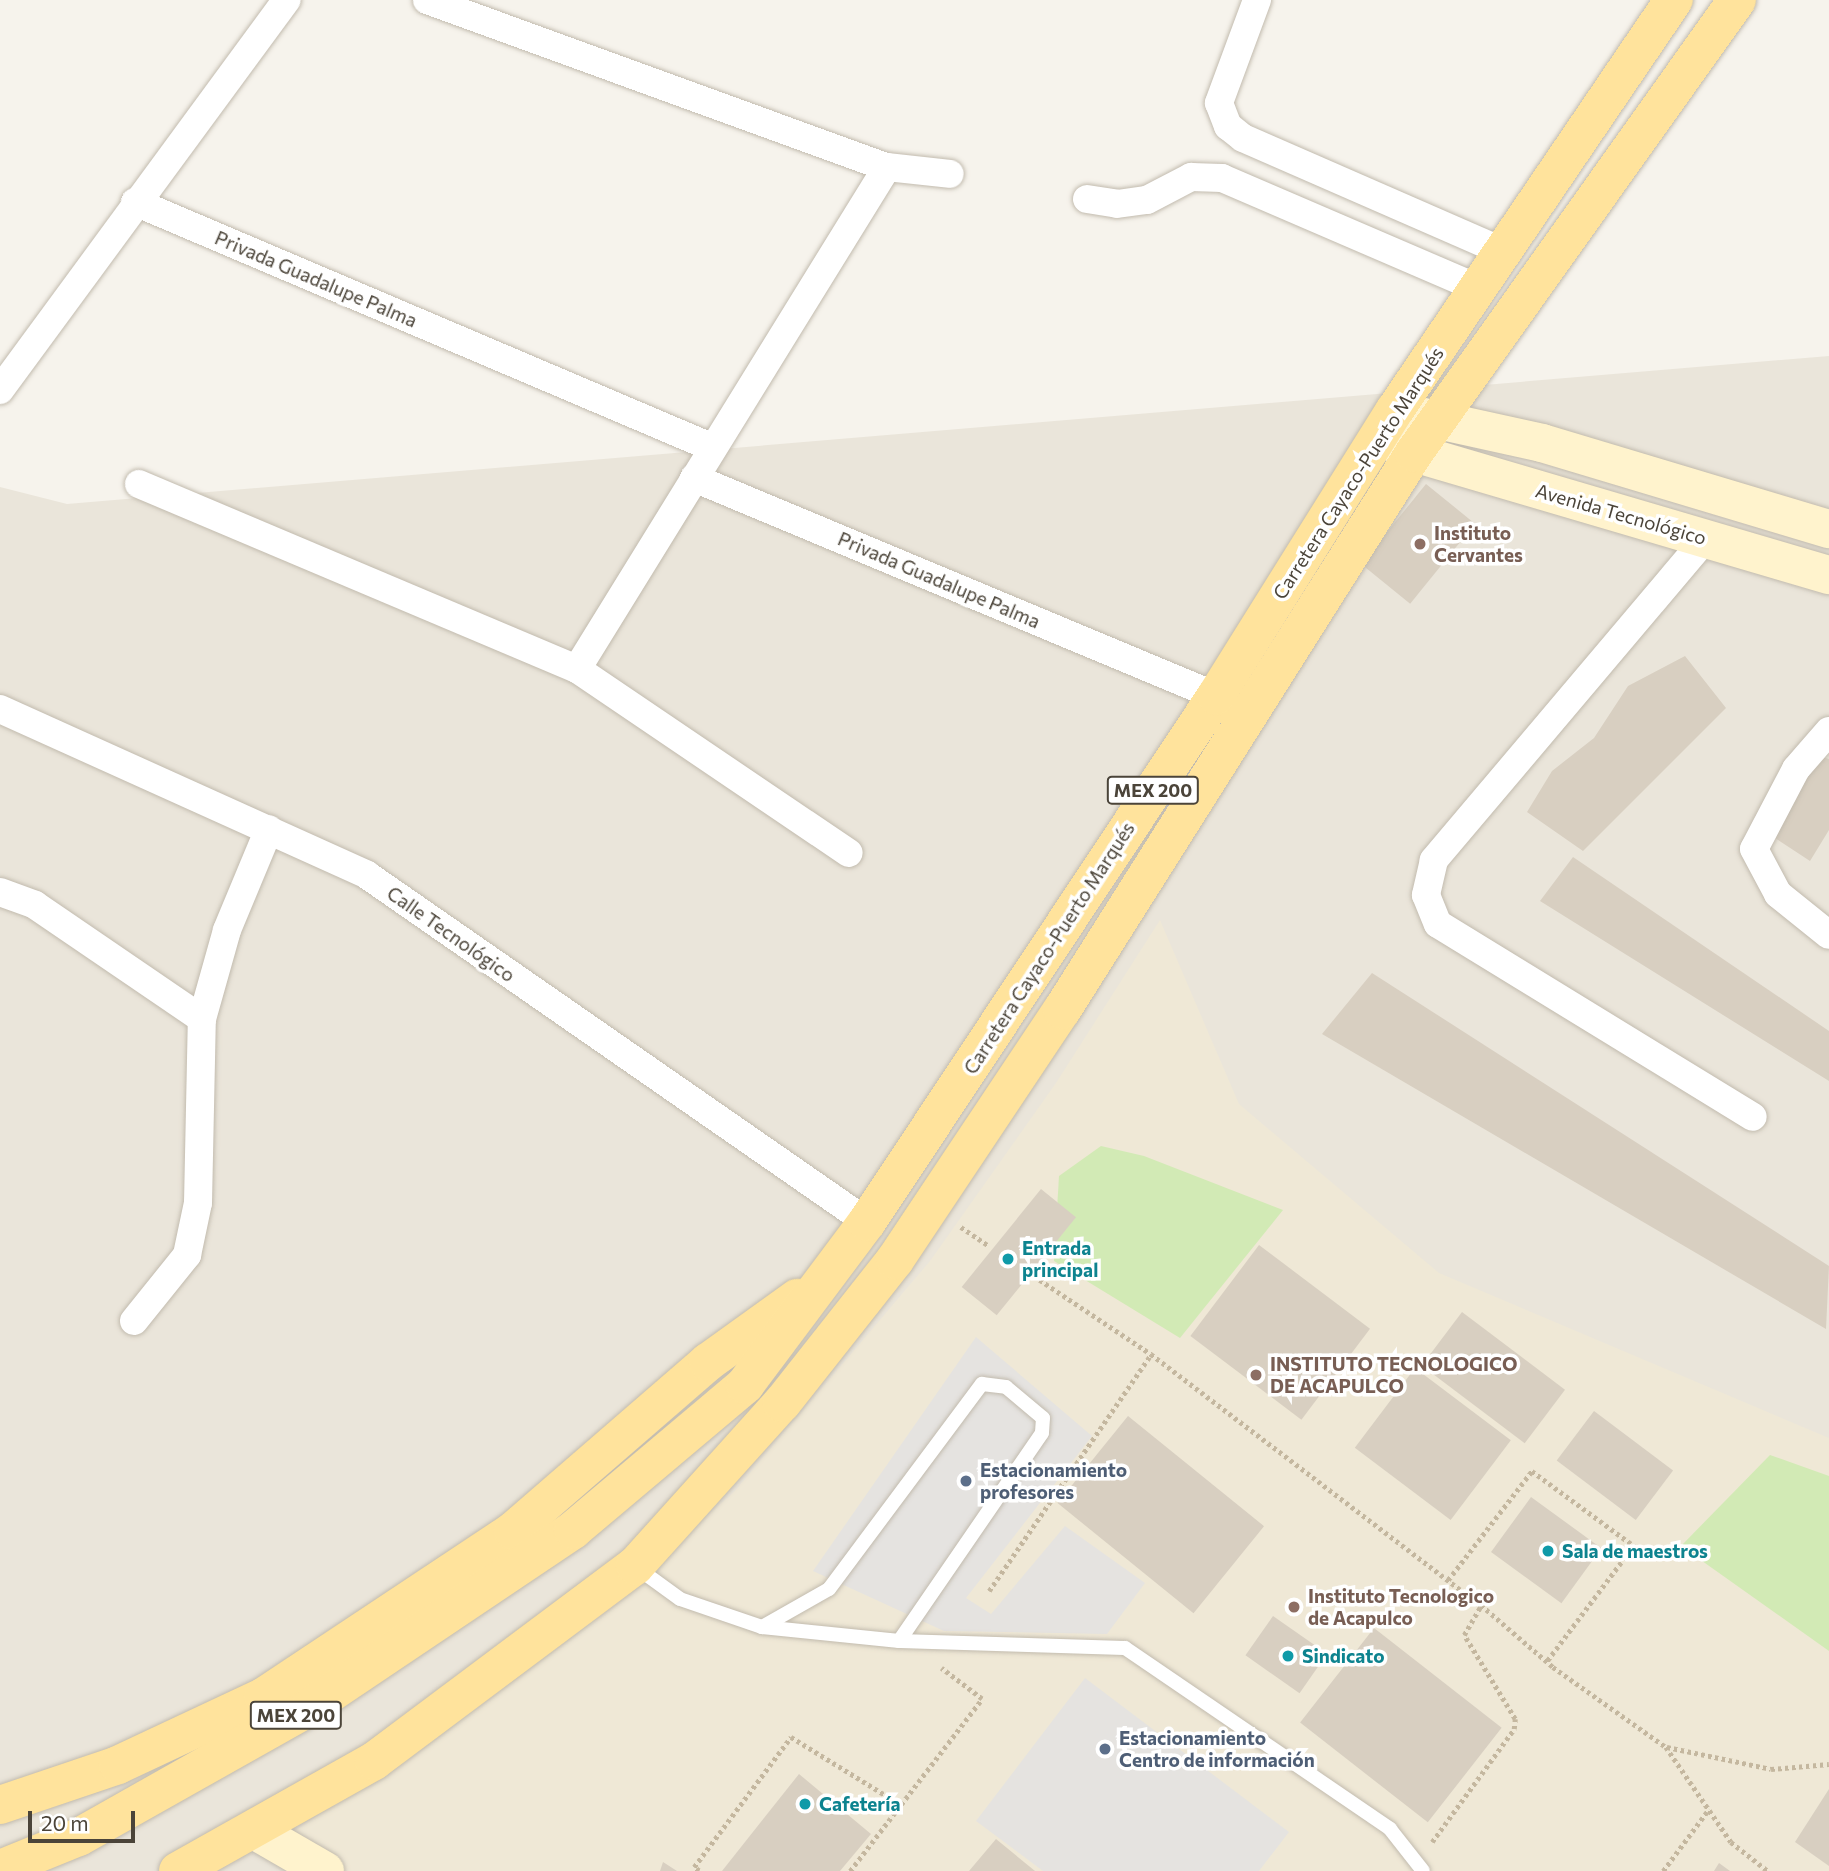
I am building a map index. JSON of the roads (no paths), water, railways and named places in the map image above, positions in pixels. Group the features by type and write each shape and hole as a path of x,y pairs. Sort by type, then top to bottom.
{"main road":[{"name":"Carretera Cayaco-Puerto Marqués","path":"0,1869 79,1838 310,1707 573,1530 745,1385 867,1222 1216,696 1388,423 1477,288 1674,0"},
{"name":"Carretera Cayaco-Puerto Marqués","path":"635,1566 782,1402 895,1260 1062,1010 1414,453 1737,0"},
{"path":"1388,423 1437,422 1542,443 1829,529"},
{"name":"Avenida Tecnológico","path":"1388,423 1414,453 1829,575"},
{"path":"0,1805 118,1765 263,1697 513,1531 708,1362 827,1276"},
{"name":"MEX 200","path":"194,1868 374,1761 635,1566"},
{"path":"254,1830 325,1871"}],"street":[{"path":"0,390 135,202 287,0"},
{"path":"427,0 887,167 950,174"},
{"path":"1257,0 1219,103 1228,126 1243,138 1502,251"},
{"path":"577,669 694,478 710,447 734,420 887,167"},
{"path":"1087,199 1117,204 1147,200 1191,177 1222,178 1477,288"},
{"name":"Privada Guadalupe Palma","path":"135,202 710,447"},
{"name":"Privada Guadalupe Palma","path":"694,478 1216,696"},
{"path":"139,484 577,669 849,853"},
{"path":"1706,538 1434,860 1426,895 1438,924 1753,1117"},
{"name":"Calle Tecnológico","path":"0,709 367,875 867,1222"},
{"path":"1829,731 1796,769 1754,849 1777,894 1829,935"},
{"path":"134,1321 187,1255 198,1203 202,1019 227,930 269,829"},
{"path":"0,892 35,905 202,1019"}],"lane":[{"path":"762,1627 830,1589 982,1384 1006,1387 1043,1418 1042,1433 899,1641"},
{"path":"635,1566 680,1599 762,1627 899,1641 1125,1648 1390,1829 1423,1871"}],"place":[{"name":"Instituto Cervantes","path":"1420,544"},
{"name":"Entrada principal","path":"1008,1259"},
{"name":"INSTITUTO TECNOLOGICO DE ACAPULCO","path":"1256,1375"},
{"name":"Estacionamiento profesores","path":"966,1481"},
{"name":"Sala de maestros","path":"1548,1551"},
{"name":"Instituto Tecnologico de Acapulco","path":"1294,1607"},
{"name":"Sindicato","path":"1288,1656"},
{"name":"Estacionamiento Centro de información","path":"1105,1749"},
{"name":"Cafetería","path":"805,1804"}]}
